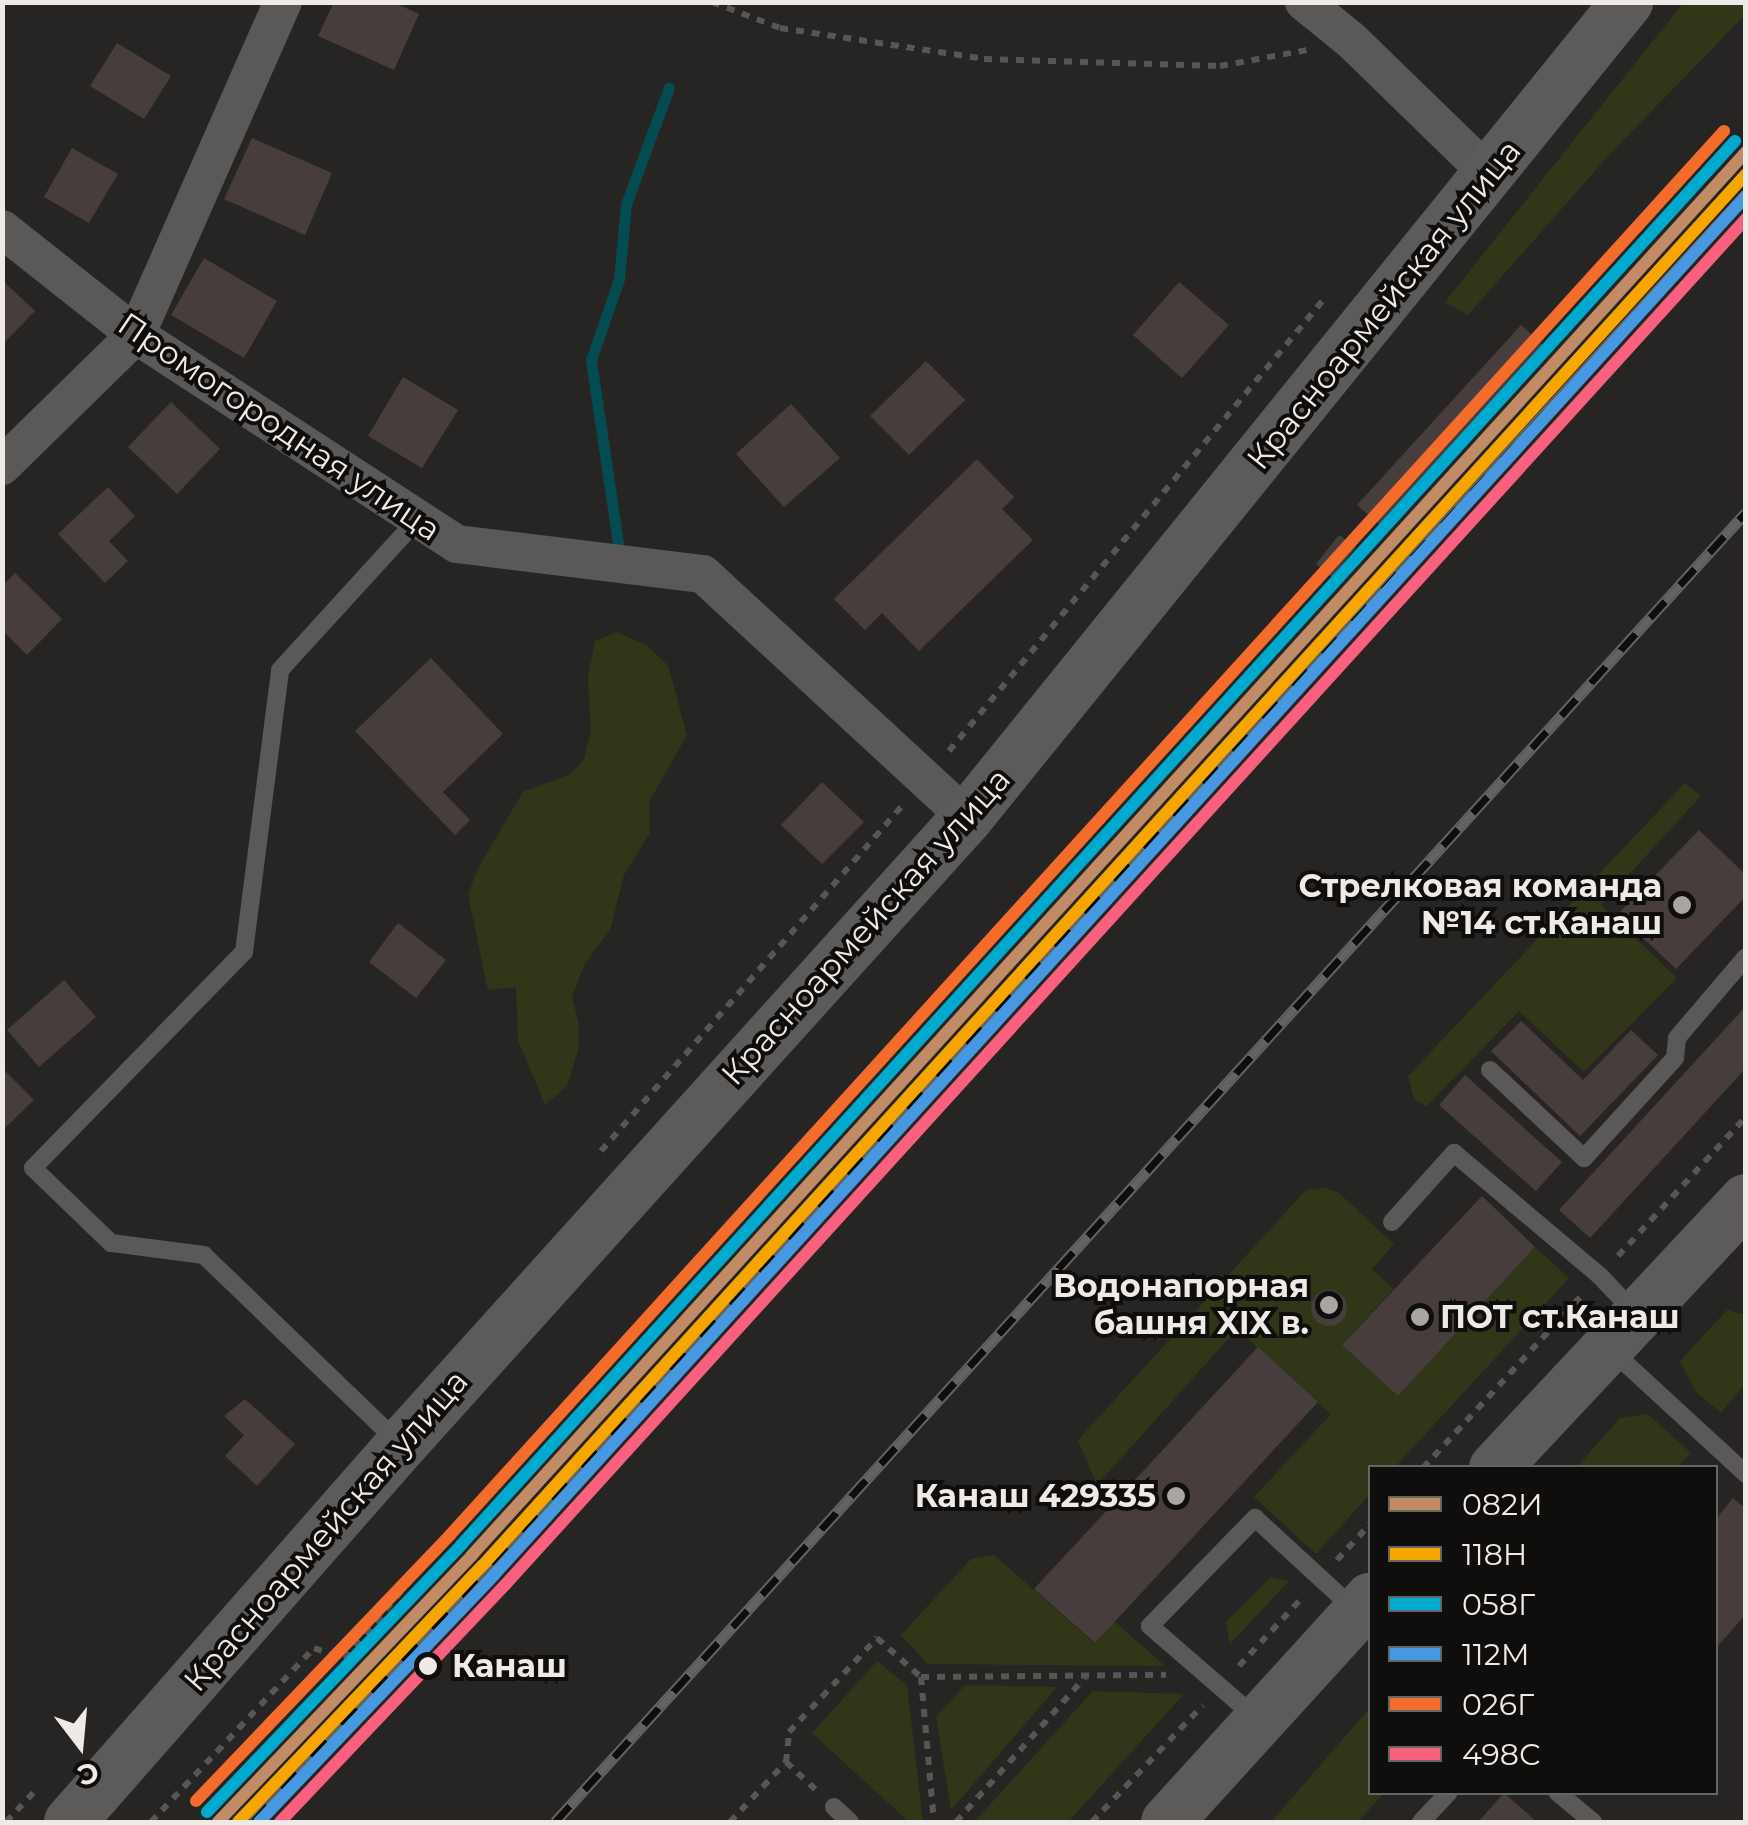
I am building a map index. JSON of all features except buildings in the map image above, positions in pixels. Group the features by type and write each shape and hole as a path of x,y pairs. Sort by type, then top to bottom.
{"main road":[{"name":"Красноармейская улица","path":"58,1801 401,1445 967,818 1627,2"},
{"path":"1498,1465 1746,1200"},
{"path":"1167,1822 1358,1618"}],"street":[{"path":"2,466 136,335 284,2"},
{"path":"1304,2 1352,41 1490,175"},
{"name":"Промогородная улица","path":"2,228 136,335 457,544 703,574 967,818"}],"lane":[{"path":"401,1445 204,1255 111,1243 32,1168 244,952 280,670 418,519"},
{"path":"1490,1070 1584,1158 1675,1058 1677,1038 1746,957"},
{"path":"1392,1222 1454,1153 1600,1276 1623,1332 1746,1474"},
{"path":"1259,1721 1150,1626 1255,1518 1358,1618"},
{"path":"1421,1822 1446,1795"},
{"path":"1560,1795 1594,1822"},
{"path":"834,1807 850,1822"}],"path":[{"path":"712,2 780,28 984,59 1220,66 1352,41"},
{"path":"589,1164 925,780 1329,293"},
{"path":"151,1822 314,1648 345,1658 412,1578"},
{"path":"730,1822 786,1762 789,1732 877,1638 921,1677 1207,1674"},
{"path":"956,1822 1086,1676"},
{"path":"921,1677 934,1822"},
{"path":"786,1762 834,1807"},
{"path":"6,1822 58,1801"}],"green space":[{"path":"1684,2 1745,3 1745,15 1608,156 1468,315 1445,302"},
{"path":"617,632 646,645 668,665 687,735 649,802 650,833 624,875 610,930 584,965 572,997 579,1024 578,1050 567,1086 545,1105 518,1040 516,987 488,990 468,895 477,870 523,792 571,774 584,759 591,731 588,677 595,641"},
{"path":"1685,783 1701,796 1601,905 1677,978 1584,1072 1519,1011 1426,1107 1414,1099 1408,1076"},
{"path":"1324,1188 1339,1193 1394,1244 1372,1269 1393,1289 1342,1345 1398,1396 1535,1247 1569,1278 1397,1465 1368,1465 1368,1496 1316,1554 1254,1497 1331,1414 1237,1329 1097,1485 1078,1440 1306,1190"},
{"path":"1727,1310 1745,1315 1745,1384 1721,1413 1696,1392 1680,1361"},
{"path":"1648,1414 1691,1453 1679,1465 1579,1465 1620,1418"},
{"path":"994,1555 1094,1643 1114,1621 1165,1666 928,1664 901,1635 971,1559"},
{"path":"1271,1577 1289,1581 1230,1644 1226,1622"},
{"path":"877,1661 907,1685 923,1822 909,1822 812,1733"},
{"path":"965,1685 1057,1687 951,1810 936,1717"},
{"path":"1093,1691 1184,1694 1068,1822 974,1822"},
{"path":"1368,1710 1368,1795 1382,1795 1358,1822 1271,1822"}],"waterway":[{"path":"618,543 591,360 619,279 626,204 669,88"}],"railway":[{"path":"253,1822 1746,194"},
{"path":"555,1822 1746,512"}],"transit line":[{"name":"026Г","path":"196,1801 450,1535 1724,131"},
{"name":"058Г","path":"207,1812 461,1545 1735,141"},
{"name":"082И","path":"218,1822 472,1555 1746,152"},
{"name":"118Н","path":"238,1822 483,1565 1746,174"},
{"name":"112М","path":"259,1822 494,1575 1746,196"},
{"name":"498С","path":"280,1822 505,1585 1746,219"}],"place":[{"name":"Стрелковая команда №14 ст.Канаш","path":"1682,905"},
{"name":"Водонапорная башня XIX в.","path":"1329,1305"},
{"name":"ПОТ ст.Канаш","path":"1420,1317"},
{"name":"Канаш 429335","path":"1176,1496"},
{"name":"Канаш","path":"428,1666"}]}
